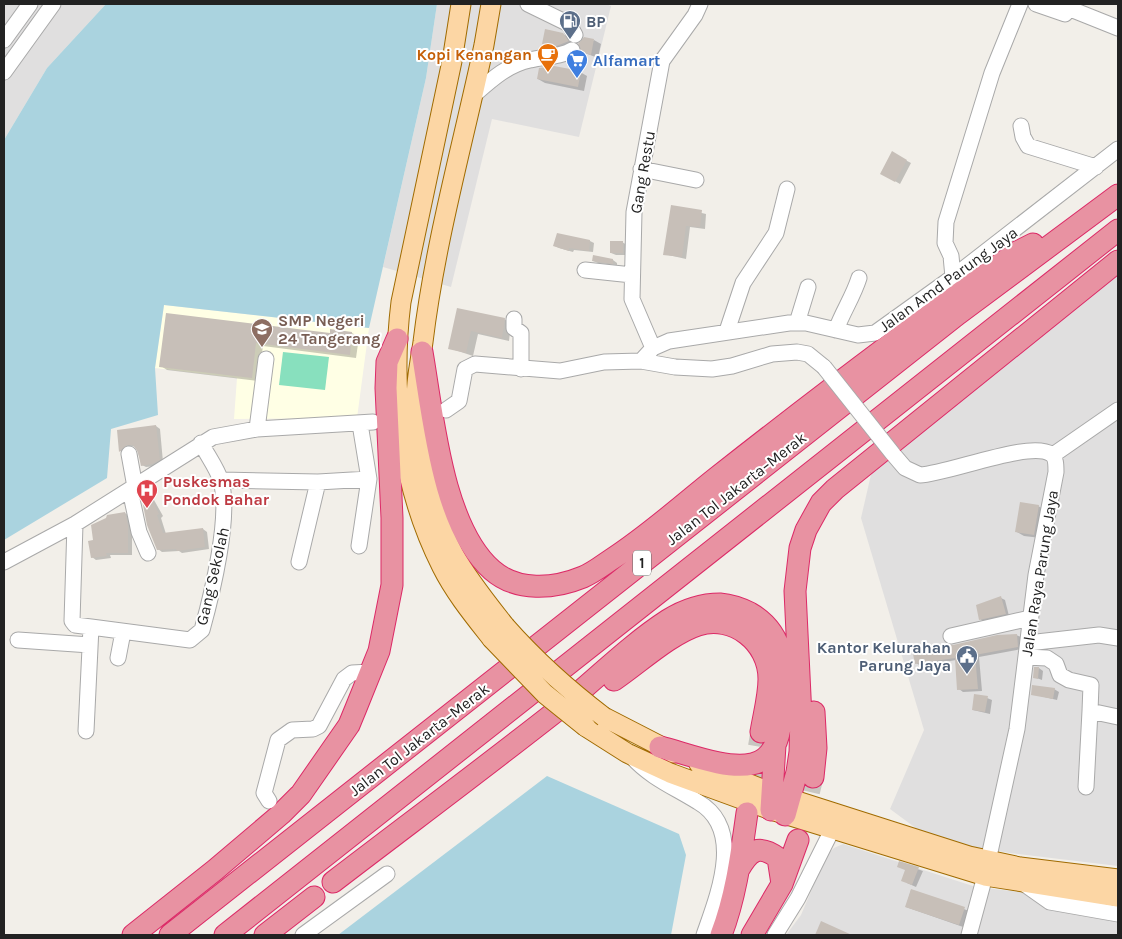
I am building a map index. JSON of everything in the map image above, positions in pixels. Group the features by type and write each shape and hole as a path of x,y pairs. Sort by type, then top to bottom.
{"highway":[{"name":"Jalan Tol Jakarta–Merak","path":"170,935 958,314 1118,195"},
{"path":"422,352 440,455 458,517 478,554 492,570 502,577 524,586 548,587 585,577 637,542 925,317 1017,252 1101,208"},
{"name":"Jalan Tol Jakarta–Merak","path":"226,935 1118,230"},
{"path":"779,804 797,772 800,743 795,591 800,548 806,530 821,504 835,489 1118,261"},
{"path":"133,935 216,870 281,814 301,794 349,725 371,672 388,615 392,585 392,518 386,388 387,362 397,339"},
{"path":"716,479 877,378"},
{"path":"799,566 808,590 816,748 813,777"},
{"path":"333,882 468,778 687,630 712,622 735,626 746,633 762,651 769,677 768,738 765,759 744,765 720,762 660,747"},
{"path":"768,738 779,804"},
{"path":"721,935 730,909 739,869 747,813"},
{"path":"752,935 782,884 798,840"},
{"path":"739,869 746,856 755,850 768,851 778,858 782,884"},
{"path":"265,935 314,897"}],"main road":[{"path":"461,4 452,62 406,275 397,339 401,427 410,483 417,507 443,568 463,602 498,633 536,660 566,689 604,717 660,747 735,780 832,830 987,868 1118,879"},
{"path":"491,4 474,95 434,270 417,377 416,408 425,464 436,508 454,554 477,591 498,633 538,688 586,727 627,752 670,773 779,804 987,868 1024,883 1118,897"}],"street":[{"path":"4,40 30,4"},
{"path":"4,72 53,4"},
{"path":"528,4 569,24 575,35"},
{"name":"Gang Restu","path":"653,348 632,299 634,212 662,62 700,4"},
{"path":"953,277 951,256 945,243 946,222 992,73 1020,4"},
{"path":"1036,4 1065,14 1069,6 1118,28"},
{"path":"474,95 499,73 512,66 534,58 566,54 572,50"},
{"path":"1021,126 1022,137 1028,146 1096,167"},
{"name":"Jalan Amd Parung Jaya","path":"641,361 653,348 669,341 727,331 797,323 867,335 875,333 953,277 1118,150"},
{"path":"641,169 696,180"},
{"path":"727,331 746,277 776,233 787,189"},
{"path":"585,270 632,275"},
{"path":"836,330 846,303 851,300 859,278"},
{"path":"797,323 808,287"},
{"path":"514,319 514,328 521,333 521,369"},
{"path":"446,410 459,401 463,373 467,366 475,364 560,371 604,362 641,361 676,367 712,369 732,366 772,354 797,352 808,354 824,368 905,468 920,475 1011,454 1043,452 1053,456 1118,410"},
{"path":"257,429 266,358"},
{"path":"4,562 75,524 201,443 224,434 257,429 367,423 369,479 359,546"},
{"name":"Gang Sekolah","path":"75,524 72,621 75,626 190,640 202,630 224,522 225,501 221,480 201,443"},
{"path":"129,454 139,532 148,553"},
{"name":"Jalan Raya Parung Jaya","path":"969,935 987,868 1015,736 1036,575 1056,472 1053,456"},
{"path":"221,480 318,482 369,479"},
{"path":"299,562 318,482"},
{"path":"951,636 1030,618"},
{"path":"86,731 91,627"},
{"path":"118,658 124,632"},
{"path":"1027,650 1099,635 1118,638"},
{"path":"18,640 90,645"},
{"path":"1027,650 1056,664 1060,675 1068,680 1091,685 1086,787"},
{"path":"269,802 264,793 278,740 292,730 313,729 319,726 344,679 352,673 371,672"},
{"path":"1090,712 1118,717"},
{"path":"627,752 644,771 710,810 722,827 724,860 704,935"},
{"path":"775,935 798,898 832,830"},
{"path":"303,935 386,874"},
{"path":"1024,883 1050,902 1118,914"}],"shaded area":[{"path":"4,4 106,4 47,68 4,140"},
{"path":"437,4 606,4 611,6 579,137 492,119 451,287 383,267 426,78"},
{"path":"1118,275 1118,866 1010,853 932,840 890,809 924,730 861,518 873,466"},
{"name":"SMP Negeri 24 Tangerang","path":"164,305 369,328 357,418 234,419 237,378 155,368"},
{"path":"843,844 976,887 1118,903 1118,935 786,935 801,915 826,856 834,848"}],"green space":[{"path":"283,352 329,357 325,390 279,385"}],"water":[{"path":"106,4 437,4 426,78 369,328 164,305 155,368 158,415 111,429 107,478 4,540 4,140 47,68"},
{"path":"547,776 679,834 686,855 671,935 338,935"}],"building":[{"path":"545,29 563,33 569,41 554,47 542,44"},
{"path":"584,37 594,39 591,55 581,52 578,44"},
{"path":"554,66 581,71 578,87 537,79 539,68"},
{"path":"892,151 907,160 895,182 880,174"},
{"path":"671,205 702,210 700,227 686,226 682,257 663,255"},
{"path":"557,233 590,240 589,251 569,248 569,251 553,246"},
{"path":"610,241 623,241 623,253 610,253"},
{"path":"593,255 613,259 613,264 592,261"},
{"path":"457,308 505,318 502,338 471,331 466,353 448,349"},
{"path":"166,313 330,333 330,329 352,332 350,355 256,343 252,378 159,367"},
{"path":"156,425 160,460 141,466 138,452 133,445 127,445 119,452 117,430"},
{"path":"150,496 159,514 157,515 163,533 203,528 205,547 177,551 176,549 157,550 147,525 142,500"},
{"path":"1020,502 1039,505 1034,535 1015,532"},
{"path":"125,512 128,526 128,553 106,553 107,556 91,558 88,541 93,540 91,525 106,518 107,515"},
{"path":"1001,596 1006,614 979,620 976,605"},
{"path":"1017,634 1018,647 975,655 978,689 957,690 955,658 915,664 912,649 941,644 953,645 997,635"},
{"path":"1034,667 1039,667 1038,679 1033,678"},
{"path":"1032,685 1055,688 1053,699 1031,695"},
{"path":"974,694 988,696 985,712 972,710"},
{"path":"899,861 919,867 912,885 901,881 905,870 897,867"},
{"path":"911,889 965,907 959,925 905,907"},
{"path":"821,921 852,935 815,935"}],"tunnel":[{"path":"753,778 761,732"},
{"path":"802,823 813,777"}],"place":[{"name":"BP","path":"570,40"},
{"name":"Kopi Kenangan","path":"548,73"},
{"name":"Alfamart","path":"577,79"},
{"name":"SMP Negeri 24 Tangerang","path":"262,348"},
{"name":"Puskesmas Pondok Bahar","path":"147,509"},
{"name":"Kantor Kelurahan Parung Jaya","path":"967,675"}]}
